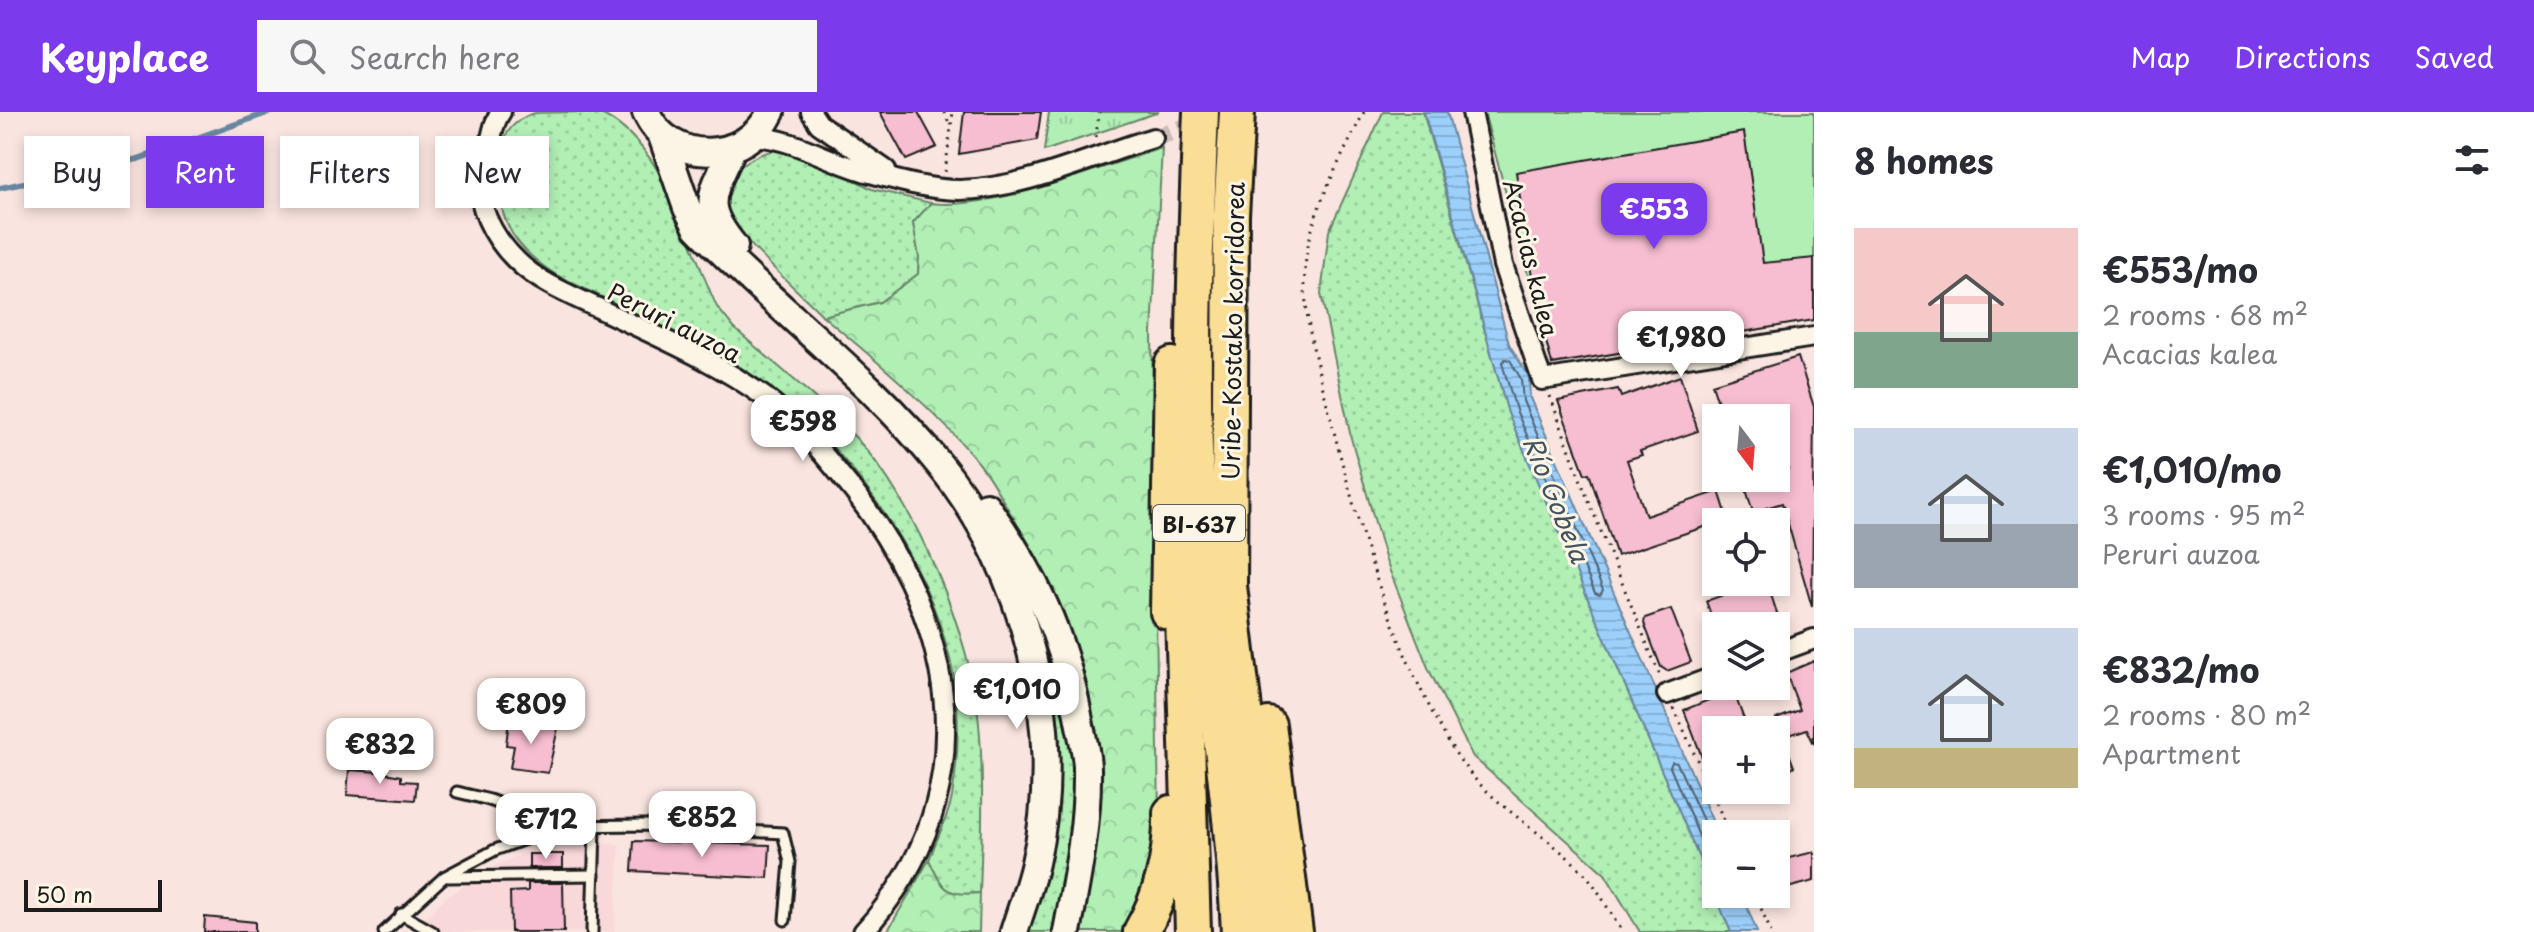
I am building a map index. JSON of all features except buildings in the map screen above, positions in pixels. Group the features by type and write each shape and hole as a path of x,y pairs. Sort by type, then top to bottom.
{"highway":[{"path":"1141,932 1160,891 1171,819 1167,549 1175,249 1198,112"},
{"name":"Uribe-Kostako korridorea","path":"1198,112 1193,343 1195,454 1200,545 1239,932"},
{"name":"Uribe-Kostako korridorea","path":"1237,112 1231,215 1229,586 1271,932"},
{"path":"1175,249 1193,932"},
{"path":"1231,464 1283,820 1295,932"},
{"path":"1283,820 1310,932"}],"street":[{"path":"491,136 494,122 501,112"},
{"path":"495,136 510,112"},
{"path":"771,112 743,142 716,185 712,202 715,222 745,259 868,373 968,480 1021,555 1053,620 1074,692 1087,767 1082,851 1067,932"},
{"path":"811,112 819,124 869,161 906,181"},
{"name":"Acacias kalea","path":"1472,112 1503,265 1530,352 1542,380 1556,377"},
{"path":"648,120 695,152 743,142 783,139 860,170 943,188 988,187 1153,138"},
{"path":"648,120 697,227 859,380 938,463 966,500 1009,580 1033,654 1042,718 1044,791 1036,861 1014,932"},
{"name":"Peruri auzoa","path":"485,208 492,231 518,263 562,291 700,358 767,399 821,451 862,501 901,563 929,623 944,687 945,743 938,789 921,840 901,884 863,932"},
{"path":"1556,377 1814,339"},
{"path":"1790,648 1814,639"},
{"path":"1667,694 1702,681"}],"lane":[{"path":"457,792 509,806 520,816 531,837"},
{"path":"384,932 444,877 495,850 561,826 644,825 783,833 790,862 785,920"},
{"path":"592,932 595,826"},
{"path":"444,877 594,875"},
{"path":"401,914 433,932"}],"path":[{"path":"944,112 951,126"},
{"path":"943,188 953,112"},
{"path":"1094,157 1099,112"},
{"path":"1364,112 1318,208 1304,278 1315,355 1367,550 1426,696 1460,759 1490,793 1581,869 1595,885 1623,932"},
{"path":"1556,377 1550,396 1585,492 1667,694 1724,820"},
{"path":"1761,908 1771,932"}],"shaded area":[{"path":"584,841 620,845 614,932 412,932 445,898 495,866 526,852"}],"green space":[{"path":"597,112 621,126 641,146 672,197 717,307 734,328 842,423 878,465 899,497 919,533 953,612 974,689 982,765 980,893 960,894 947,889 929,860 952,797 958,728 956,693 938,620 902,542 853,470 794,408 762,383 688,339 558,276 523,247 513,235 502,208 549,208 549,136 507,136 519,121 535,113"},
{"path":"1049,112 1159,112 1044,151"},
{"path":"1383,112 1423,112 1508,413 1702,865 1702,908 1721,908 1731,932 1640,932 1605,874 1473,757 1429,670 1386,561 1351,438 1321,294 1329,231"},
{"path":"1484,112 1814,112 1814,320 1552,364"},
{"path":"1162,148 1152,333 1159,820 1151,880 1130,932 1081,932 1097,821 1097,769 1092,718 1082,668 1065,618 1043,569 978,462 923,404 823,316 880,302 918,274 919,257 913,223 931,203 956,204 1015,194"},
{"path":"775,150 826,165 872,189 931,203 913,223 919,257 918,274 880,302 823,316 754,248 726,210 724,198 730,178 745,163"},
{"path":"1016,569 1048,627 1080,765 1059,932 1028,932 1047,852"},
{"path":"929,860 947,889 960,894 980,893 979,932 887,932"}],"water":[{"name":"Río Gobela","path":"1424,112 1447,112 1509,344 1529,377 1530,398 1702,797 1702,804 1705,804 1712,820 1702,820 1702,865 1508,413"},
{"path":"1721,908 1748,908 1757,932 1731,932"}],"waterway":[{"path":"0,188 138,159 270,112"}],"tunnel":[{"path":"1153,138 1234,112"}]}
